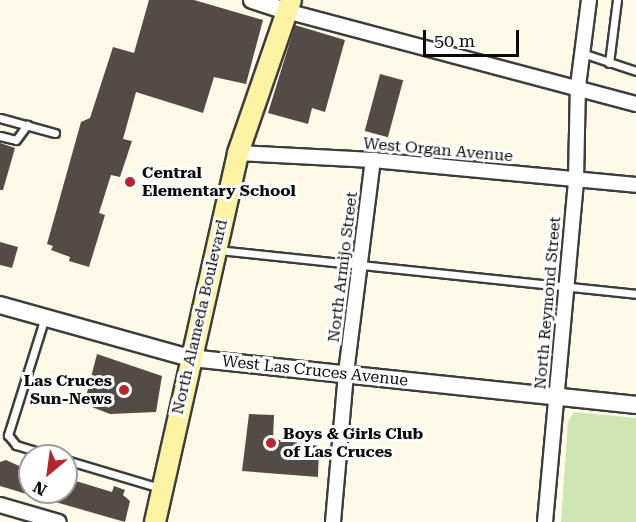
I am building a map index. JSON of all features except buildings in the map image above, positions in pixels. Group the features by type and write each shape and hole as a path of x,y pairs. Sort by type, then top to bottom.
{"main road":[{"name":"North Alameda Boulevard","path":"155,522 190,358 238,153 289,5"}],"street":[{"path":"252,0 289,5 636,104"},
{"name":"North Reymond Street","path":"545,522 576,179 578,86 590,0"},
{"name":"West Organ Avenue","path":"238,153 373,160 636,185"},
{"name":"North Armijo Street","path":"333,522 346,373 373,160"},
{"name":"West Las Cruces Avenue","path":"0,304 190,358 636,405"},
{"path":"0,505 59,522"}],"lane":[{"path":"609,63 617,0"},
{"path":"582,53 636,71"},
{"path":"0,118 55,133"},
{"path":"0,136 16,140 27,125"},
{"path":"215,249 636,294"},
{"path":"18,447 8,435 45,317"},
{"path":"78,464 162,488"}],"green space":[{"path":"574,412 636,418 636,522 561,522 568,422"}],"place":[{"name":"Central Elementary School","path":"130,182"},
{"name":"Las Cruces Sun-News","path":"124,390"},
{"name":"Boys & Girls Club of Las Cruces","path":"271,443"}]}
